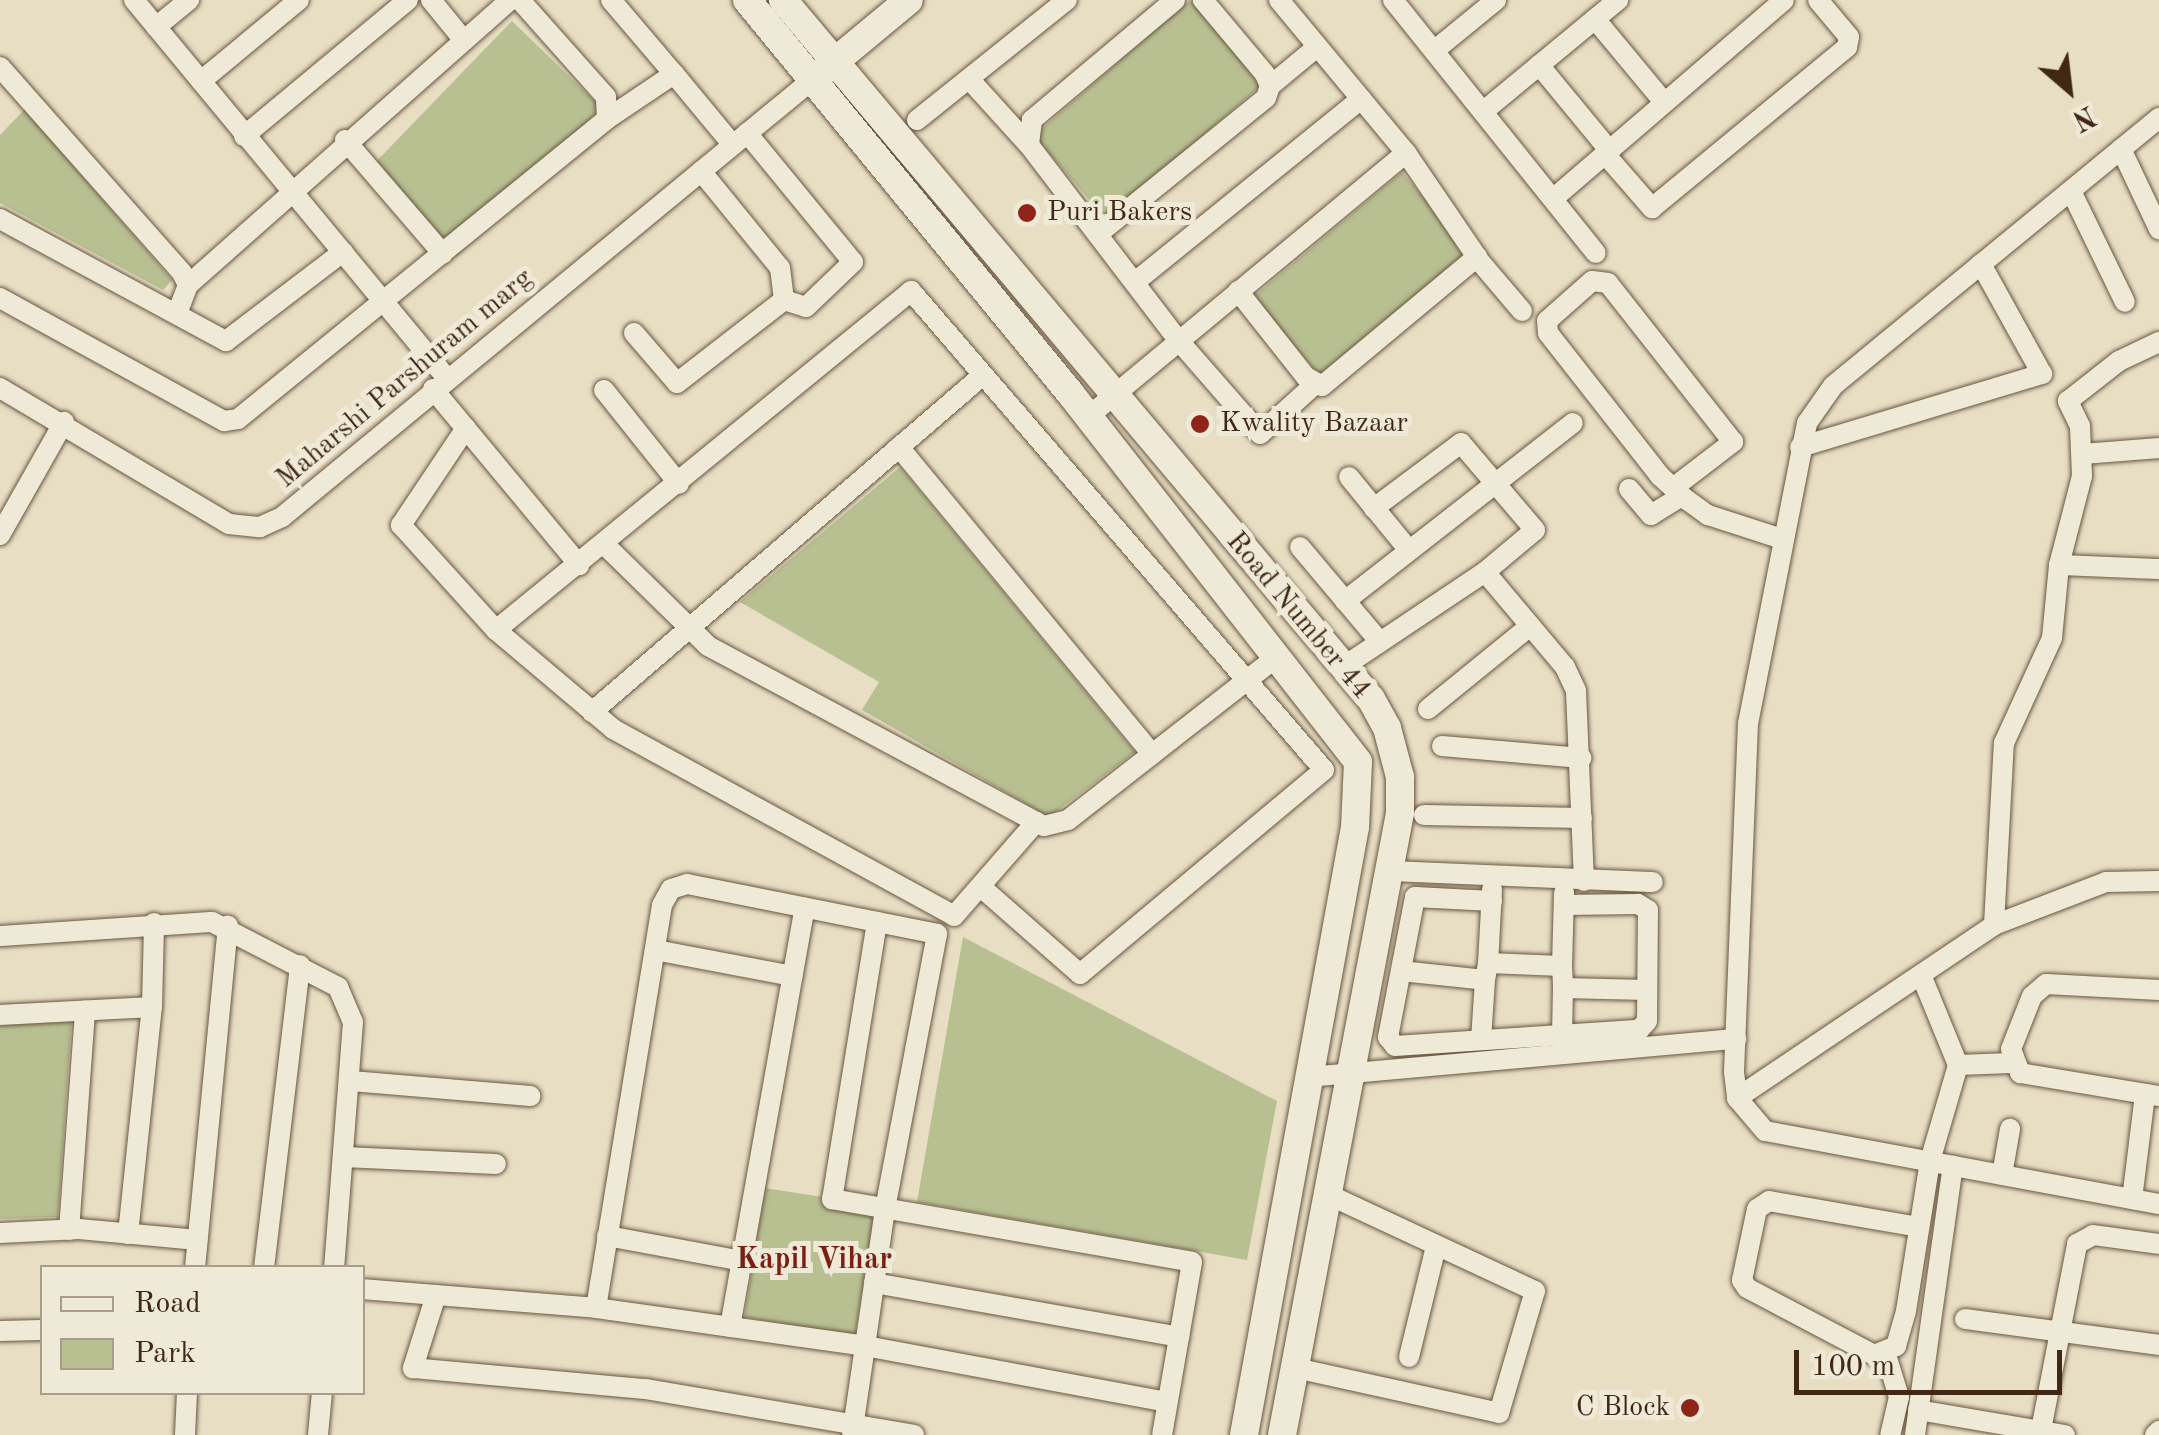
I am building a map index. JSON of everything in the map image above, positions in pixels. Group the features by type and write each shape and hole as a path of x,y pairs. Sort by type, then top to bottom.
{"street":[{"path":"134,0 286,191 384,301 466,428 580,565"},
{"path":"156,27 188,0"},
{"path":"201,82 300,0"},
{"path":"244,136 408,0"},
{"path":"431,0 462,38"},
{"path":"177,314 188,284 286,191 510,0"},
{"path":"520,0 606,98 607,119"},
{"path":"611,0 674,74 853,262 806,308 784,300"},
{"name":"Road Number 44","path":"747,0 823,72 1111,397 1371,699 1395,752 1400,813 1282,1435"},
{"name":"Road Number 44","path":"783,0 823,72 1358,762 1355,827 1244,1435"},
{"path":"823,72 909,0"},
{"path":"917,120 1067,0"},
{"path":"1029,145 1032,120 1175,0"},
{"path":"1203,0 1270,86"},
{"path":"1279,0 1406,153 1474,245 1476,258 1522,311"},
{"path":"1393,0 1596,253"},
{"path":"1435,50 1496,0"},
{"path":"1485,110 1618,0"},
{"path":"1554,198 1784,0"},
{"path":"1539,65 1652,208 1847,47 1849,37 1818,0"},
{"path":"1595,19 1663,101"},
{"path":"1098,234 1266,98 1270,86 1318,47"},
{"path":"0,67 188,284"},
{"name":"Maharshi Parshuram marg","path":"0,388 64,422 229,524 260,526 282,517 440,383 823,72"},
{"path":"0,298 231,422 607,119 674,74"},
{"path":"970,80 1029,145 1179,341 1260,434 1314,384 1331,380 1476,258"},
{"path":"1134,282 1360,99"},
{"path":"2159,118 1833,386 1800,447 1748,723 1736,1039 1737,1098 1765,1131 2159,1204"},
{"path":"345,140 443,254"},
{"path":"2121,149 2159,229"},
{"path":"1088,416 1406,153"},
{"path":"701,171 780,268 784,300"},
{"path":"2070,190 2125,302"},
{"path":"0,219 177,314 212,337 240,337 343,252"},
{"path":"1800,447 2042,374 1981,264"},
{"path":"1629,490 1651,515 1678,492 1732,442 1608,283 1592,281 1547,320 1548,333 1678,492 1708,514 1782,539"},
{"path":"496,630 911,291 1324,770 1080,974 981,887"},
{"path":"1238,292 1314,384"},
{"path":"634,333 676,383 784,300"},
{"path":"1994,925 2004,743 2052,638 2059,565 2082,454 2068,401 2119,361 2159,342"},
{"path":"592,712 984,375"},
{"path":"604,390 679,484"},
{"path":"0,536 64,422"},
{"path":"1345,601 1494,480 1574,422"},
{"path":"466,428 400,525 496,630 613,729 954,916 1036,822"},
{"path":"1343,667 1485,572 1535,530 1461,442 1374,508"},
{"path":"899,447 1152,754"},
{"path":"2082,454 2159,448"},
{"path":"1348,477 1408,549"},
{"path":"604,545 708,646 1036,822 1057,826 1279,656"},
{"path":"1300,546 1380,642"},
{"path":"2059,565 2159,569"},
{"path":"1485,572 1576,691 1582,818 1574,881 1564,906 1562,1034"},
{"path":"1428,709 1530,626"},
{"path":"1442,746 1581,758"},
{"path":"1424,815 1582,818"},
{"path":"1390,871 1653,882"},
{"path":"1481,1040 1493,876"},
{"path":"1737,1098 1994,925 2106,882 2159,881"},
{"path":"596,1308 662,905 670,889 688,884 937,934 885,1210 853,1430"},
{"path":"1492,901 1416,897 1388,1037 1395,1046 1639,1030 1647,1020 1648,910 1638,904 1564,906"},
{"path":"730,1327 806,908"},
{"path":"878,922 832,1198 1192,1262 1162,1435"},
{"path":"128,1234 152,1007 154,923"},
{"path":"0,936 154,923 228,926 300,966 349,1000 351,1081 334,1265"},
{"path":"195,1265 228,926"},
{"path":"655,950 793,976"},
{"path":"264,1265 300,966"},
{"path":"1401,971 1486,972 1562,966"},
{"path":"1890,1435 1899,1397 1886,1355 1906,1312 1930,1161 1958,1066 1921,976"},
{"path":"2011,1063 2032,996 2046,984 2159,990"},
{"path":"1562,988 1647,990"},
{"path":"0,1015 152,1007"},
{"path":"69,1230 85,1011"},
{"path":"1308,1076 1736,1039"},
{"path":"1958,1066 2011,1063"},
{"path":"2011,1063 2020,1074 2043,1080 2152,1095 2132,1200"},
{"path":"351,1081 530,1096"},
{"path":"2002,1175 2010,1129"},
{"path":"344,1157 496,1164"},
{"path":"1915,1435 1953,1166"},
{"path":"1295,1368 1499,1413 1535,1291 1329,1195"},
{"path":"1886,1355 1746,1288 1743,1270 1757,1209 1769,1201 1920,1227"},
{"path":"0,1232 69,1230 197,1240"},
{"path":"608,1236 742,1261"},
{"path":"2040,1433 2056,1333 2083,1238 2159,1244"},
{"path":"1410,1357 1436,1246"},
{"path":"874,1283 1179,1337"},
{"path":"365,1289 596,1308 865,1346 1167,1402"},
{"path":"436,1295 413,1368 646,1390 853,1430 914,1435"},
{"path":"1906,1312 1932,1314"},
{"path":"1965,1319 2159,1345"},
{"path":"0,1330 40,1330"},
{"path":"185,1435 187,1395"},
{"path":"318,1435 322,1395"},
{"path":"1918,1410 2065,1435"}],"green space":[{"path":"1190,0 1263,84 1107,220 1034,136"},
{"path":"512,21 601,107 457,257 368,171"},
{"path":"25,109 172,280 163,290 0,203 0,135"},
{"path":"1402,172 1469,252 1321,377 1253,297"},
{"path":"900,467 1135,752 1049,817 862,710 879,682 740,602"},
{"path":"963,937 1277,1101 1247,1260 917,1202"},
{"path":"72,1012 58,1217 0,1219 0,1015"},
{"path":"765,1188 876,1206 855,1335 745,1317"}],"place":[{"name":"Puri Bakers","path":"1027,213"},
{"name":"Kwality Bazaar","path":"1200,424"},
{"name":"C Block","path":"1690,1408"}],"district":[{"name":"Kapil Vihar","path":"814,1260"}]}
